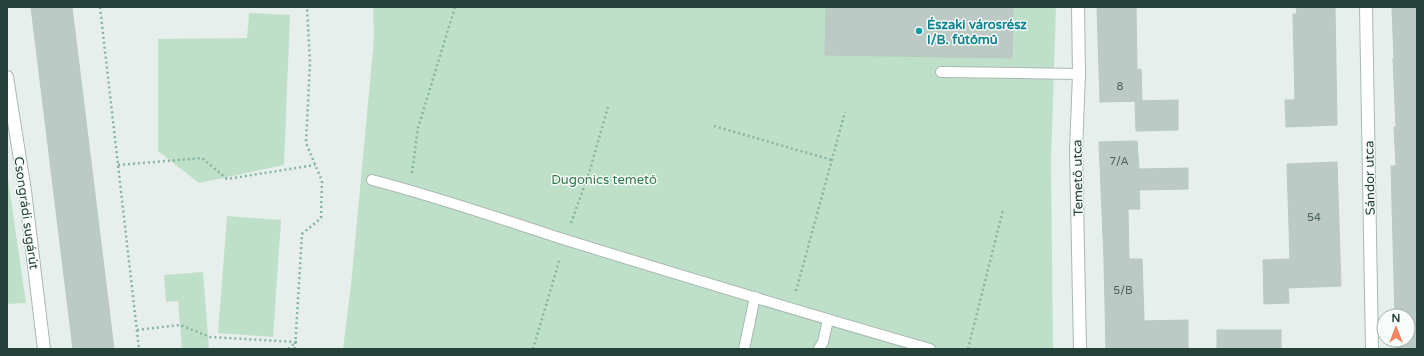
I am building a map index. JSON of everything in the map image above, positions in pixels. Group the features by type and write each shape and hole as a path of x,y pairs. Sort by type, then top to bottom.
{"street":[{"name":"Temető utca","path":"1078,7 1079,74 1076,150 1080,349"},
{"name":"Sándor utca","path":"1366,7 1372,349"},
{"name":"Csongrádi sugárút","path":"7,77 25,191 44,349"}],"lane":[{"path":"940,72 1079,74"},
{"path":"372,180 410,190 565,240 828,320 930,349"},
{"path":"744,349 755,297"},
{"path":"819,349 823,342 828,320"}],"path":[{"path":"100,7 139,349"},
{"path":"296,349 302,234 321,218 322,181 306,143 310,63 307,7"},
{"path":"410,190 418,128 455,7"},
{"path":"792,308 845,112"},
{"path":"714,126 832,160"},
{"path":"118,165 202,158 227,178 315,165"},
{"path":"968,349 1003,210"},
{"path":"137,330 180,325 210,337 296,342"},
{"path":"288,349 296,342"}],"green space":[{"name":"Dugonics temető","path":"373,7 1056,7 1051,160 1053,349 343,349 351,285 374,39"},
{"path":"249,13 290,15 284,165 199,183 158,151 158,39 247,38"},
{"path":"7,172 26,303 7,304"},
{"path":"227,216 281,220 273,337 218,333"},
{"path":"203,272 209,349 182,349 178,301 166,302 164,275"}],"building":[{"path":"31,7 72,7 114,349 73,349"},
{"name":"Északi városrész I/B. fűtőmű","path":"826,7 1013,7 1012,58 825,55"},
{"path":"1097,7 1136,7 1137,70 1141,69 1142,101 1100,102"},
{"path":"1296,7 1335,7 1337,125 1286,127 1285,100 1295,100 1293,14 1297,14"},
{"path":"1392,7 1417,7 1417,349 1396,349 1416,348 1416,308 1395,308 1391,166 1396,166 1394,127 1396,127"},
{"path":"1178,100 1178,130 1136,131 1135,101"},
{"path":"1137,141 1139,169 1188,168 1188,189 1139,190 1140,209 1128,209 1129,259 1142,259 1144,321 1188,320 1188,349 1106,349 1099,142"},
{"path":"1337,162 1341,286 1288,288 1289,303 1264,304 1263,260 1290,259 1287,164"},
{"path":"1217,330 1281,330 1281,349 1217,349"}],"place":[{"name":"Északi városrész I/B. fűtőmű","path":"919,31"}]}
